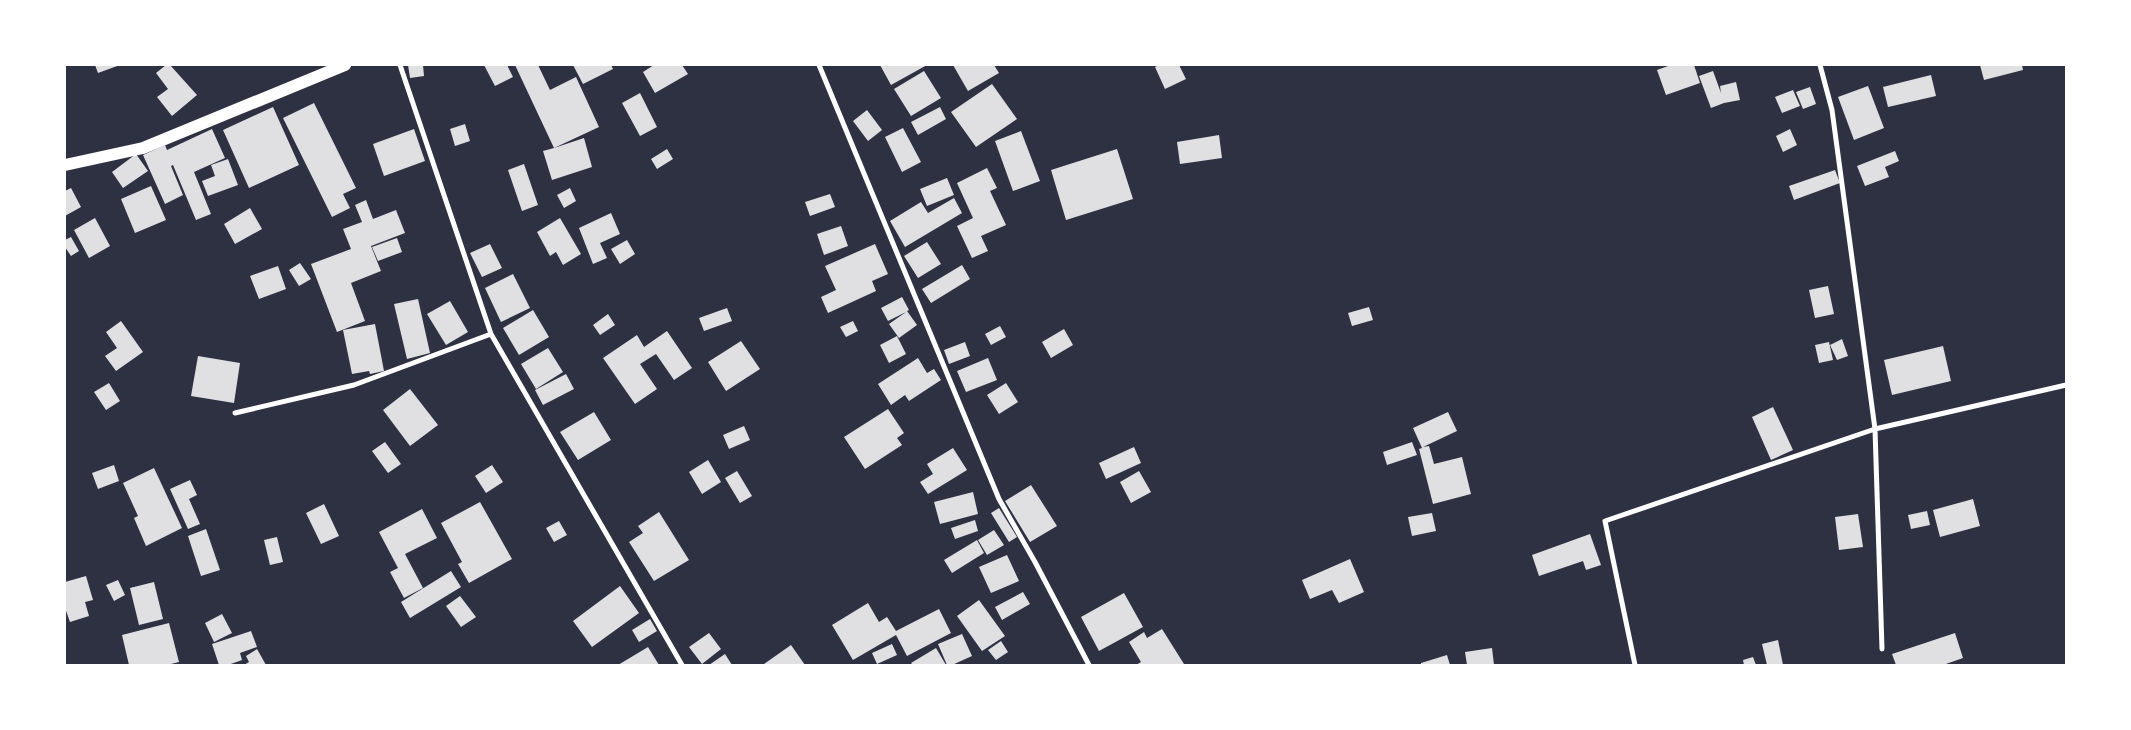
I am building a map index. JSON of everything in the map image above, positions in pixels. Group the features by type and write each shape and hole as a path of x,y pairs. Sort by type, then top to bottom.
{"main road":[{"path":"65,165 144,148 345,65"}],"street":[{"path":"400,65 491,334 682,665"},
{"path":"819,65 999,498 1089,665"},
{"path":"1820,65 1832,110 1875,429 1882,649"},
{"path":"235,413 354,385 491,334"},
{"path":"1635,665 1605,520 1875,429 2066,386"}],"building":[{"path":"95,65 120,65 98,73"},
{"path":"166,65 170,65 197,95 172,116 157,97 168,89 156,73"},
{"path":"408,65 423,65 424,76 410,78"},
{"path":"484,65 507,65 513,77 495,86"},
{"path":"515,65 538,65 550,90 576,77 599,127 554,148"},
{"path":"573,65 611,65 613,69 583,84"},
{"path":"654,65 682,65 688,74 655,93 643,72"},
{"path":"880,65 927,65 891,85"},
{"path":"953,65 994,65 999,73 968,91"},
{"path":"1159,65 1179,65 1186,79 1165,89 1155,67"},
{"path":"1671,65 1694,65 1700,83 1666,95 1657,70"},
{"path":"1980,65 2022,65 2023,70 1984,80"},
{"path":"924,71 941,98 911,116 894,89"},
{"path":"1713,71 1721,93 1720,86 1736,82 1740,100 1711,108 1699,76"},
{"path":"1931,75 1936,96 1888,107 1883,87"},
{"path":"992,84 1017,119 976,147 951,112"},
{"path":"1868,86 1884,128 1854,140 1838,97"},
{"path":"1810,87 1816,104 1803,109 1796,92"},
{"path":"1793,90 1800,106 1782,113 1775,97"},
{"path":"640,93 657,127 640,136 622,103"},
{"path":"314,103 356,188 343,194 350,208 332,217 283,118"},
{"path":"273,107 299,165 249,188 223,130"},
{"path":"940,107 946,119 918,135 911,122"},
{"path":"867,110 882,130 868,141 853,121"},
{"path":"465,124 470,141 455,146 450,129"},
{"path":"903,128 921,162 902,172 885,137"},
{"path":"212,129 225,158 194,172 211,214 196,220 173,165 171,166 183,195 165,204 143,155 165,145 167,150"},
{"path":"414,129 425,161 384,176 373,144"},
{"path":"1790,129 1797,145 1783,152 1776,136"},
{"path":"1021,131 1040,181 1013,191 995,141"},
{"path":"1219,135 1222,158 1180,164 1177,142"},
{"path":"584,138 592,167 552,180 543,151"},
{"path":"667,149 673,159 657,169 651,159"},
{"path":"1117,149 1133,199 1066,220 1051,170"},
{"path":"1895,151 1899,161 1885,167 1889,177 1865,186 1857,166"},
{"path":"136,154 148,171 123,188 112,172"},
{"path":"228,159 238,185 208,196 202,181 215,176 211,165"},
{"path":"524,164 538,205 522,211 508,170"},
{"path":"987,168 997,188 990,191 1006,225 981,236 988,251 972,258 957,226 973,218 957,183"},
{"path":"1835,170 1840,183 1794,200 1789,186"},
{"path":"947,178 954,195 927,206 920,189"},
{"path":"151,186 166,220 135,233 121,199"},
{"path":"71,188 81,207 65,216 65,191"},
{"path":"570,188 576,201 564,208 557,195"},
{"path":"830,194 835,207 810,216 805,202"},
{"path":"954,198 962,213 905,247 890,221 921,202 928,213"},
{"path":"366,200 373,219 396,210 405,233 371,246 381,271 351,283 365,321 337,332 311,264 351,249 343,229 362,222 355,205"},
{"path":"250,208 262,229 235,244 224,224"},
{"path":"611,213 620,234 600,243 607,258 593,264 579,228"},
{"path":"95,218 110,246 89,258 74,230"},
{"path":"560,218 581,254 563,265 556,252 550,256 537,232"},
{"path":"841,226 848,246 824,255 817,234"},
{"path":"71,237 79,251 71,256 65,247 65,240"},
{"path":"397,238 402,252 378,261 372,247"},
{"path":"627,240 635,254 620,264 611,249"},
{"path":"927,242 941,264 918,278 904,256"},
{"path":"490,244 502,268 482,277 470,253"},
{"path":"875,244 888,274 872,281 876,291 828,313 821,297 836,290 825,266"},
{"path":"300,263 311,279 299,286 289,270"},
{"path":"962,265 970,279 931,303 922,289"},
{"path":"278,266 286,289 259,299 250,276"},
{"path":"513,274 530,308 501,322 485,288"},
{"path":"1828,286 1834,314 1815,318 1809,290"},
{"path":"902,297 909,310 907,311 917,325 899,338 889,324 906,312 888,321 881,308"},
{"path":"418,299 430,353 407,359 394,304"},
{"path":"450,301 468,332 446,345 427,314"},
{"path":"1369,307 1373,320 1352,326 1348,313"},
{"path":"727,308 732,321 704,331 699,318"},
{"path":"533,310 549,337 519,355 503,328"},
{"path":"608,314 615,325 600,335 593,325"},
{"path":"121,321 143,352 116,371 105,356 117,348 106,332"},
{"path":"853,321 858,331 846,337 840,327"},
{"path":"375,324 384,371 370,374 369,371 352,374 343,330"},
{"path":"1000,326 1006,337 991,345 985,334"},
{"path":"1064,329 1073,345 1051,358 1042,342"},
{"path":"667,331 692,368 674,380 656,354 640,364 657,389 635,404 603,358 637,335 644,347"},
{"path":"897,336 906,354 889,363 880,345"},
{"path":"1842,339 1848,356 1837,360 1830,345"},
{"path":"741,341 760,369 726,391 708,362"},
{"path":"965,342 970,356 949,364 944,350"},
{"path":"1829,342 1833,360 1819,363 1815,345"},
{"path":"1943,346 1951,381 1892,395 1884,360"},
{"path":"548,348 563,372 536,389 521,364"},
{"path":"198,356 240,363 234,403 191,396"},
{"path":"918,358 927,373 934,369 941,380 909,401 905,395 891,405 878,384"},
{"path":"988,358 997,380 966,392 957,371"},
{"path":"566,374 574,389 543,405 535,390"},
{"path":"109,383 120,401 106,410 94,392"},
{"path":"1006,383 1018,402 999,414 987,395"},
{"path":"410,389 438,425 410,446 383,410"},
{"path":"1773,407 1793,450 1771,460 1752,417"},
{"path":"888,409 904,433 897,438 902,445 865,469 844,437"},
{"path":"594,412 611,440 578,460 560,432"},
{"path":"1448,412 1457,431 1423,447 1429,446 1434,464 1462,457 1471,494 1433,504 1419,449 1422,448 1413,428"},
{"path":"744,426 750,440 729,449 723,435"},
{"path":"385,442 401,464 388,473 372,451"},
{"path":"1412,442 1417,455 1387,465 1383,452"},
{"path":"1134,447 1141,463 1106,479 1099,463"},
{"path":"953,448 967,470 928,494 920,482 933,474 927,464"},
{"path":"708,460 721,482 702,494 689,472"},
{"path":"114,465 119,481 98,489 92,473"},
{"path":"492,465 503,482 486,493 475,476"},
{"path":"154,468 182,528 146,546 134,518 138,516 123,483"},
{"path":"737,471 752,496 740,503 725,478"},
{"path":"1139,471 1151,492 1131,503 1120,482"},
{"path":"190,480 197,495 189,499 200,524 188,529 170,489"},
{"path":"1031,485 1057,526 1030,542 1005,501"},
{"path":"973,492 978,514 940,524 934,502"},
{"path":"1973,499 1980,526 1940,537 1933,510"},
{"path":"480,502 512,559 469,583 458,564 462,562 441,523"},
{"path":"324,504 339,536 321,544 306,513"},
{"path":"999,508 1017,537 1009,542 991,513"},
{"path":"422,509 437,538 405,554 423,588 404,598 390,572 398,568 379,532"},
{"path":"1927,511 1930,525 1911,529 1908,515"},
{"path":"659,512 689,560 654,581 629,542 643,533 638,526"},
{"path":"1432,513 1436,531 1412,536 1408,517"},
{"path":"1858,514 1863,547 1839,550 1835,517"},
{"path":"975,520 978,531 955,539 951,528"},
{"path":"559,521 567,535 554,542 546,528"},
{"path":"206,529 220,570 201,576 188,536"},
{"path":"994,530 1004,545 987,555 978,540"},
{"path":"1590,534 1601,565 1586,570 1583,561 1539,576 1532,555"},
{"path":"277,537 283,562 270,565 264,540"},
{"path":"977,540 984,553 952,573 944,560"},
{"path":"1007,555 1019,581 991,593 979,567"},
{"path":"1350,559 1364,592 1339,603 1332,590 1310,599 1302,580"},
{"path":"451,571 461,587 410,618 401,602"},
{"path":"86,576 93,600 85,602 89,616 70,622 65,608 65,582"},
{"path":"118,580 125,595 114,601 106,585"},
{"path":"154,582 163,619 139,625 130,588"},
{"path":"620,586 639,613 592,647 573,621"},
{"path":"1023,592 1030,604 1002,620 995,607"},
{"path":"1124,593 1143,627 1099,651 1081,617"},
{"path":"460,596 476,617 461,627 446,606"},
{"path":"979,600 1005,636 982,651 957,616"},
{"path":"868,603 879,622 887,617 896,631 939,609 951,633 907,656 896,635 853,660 832,625"},
{"path":"222,614 232,633 214,642 205,623"},
{"path":"650,619 657,631 639,642 632,630"},
{"path":"169,623 179,662 167,665 129,665 122,635"},
{"path":"1162,629 1184,664 1136,665 1141,662 1129,642 1144,632 1147,638"},
{"path":"251,631 257,647 240,653 242,660 228,665 219,665 212,644"},
{"path":"709,633 721,649 702,664 689,647"},
{"path":"1955,633 1963,658 1943,665 1896,665 1892,654"},
{"path":"962,634 972,656 952,665 947,665 938,644"},
{"path":"1778,640 1783,665 1767,665 1762,644"},
{"path":"1001,641 1008,652 996,660 988,650"},
{"path":"892,644 897,655 877,664 872,653"},
{"path":"791,645 805,665 764,664"},
{"path":"648,647 659,665 618,665"},
{"path":"936,648 946,665 913,665 911,663"},
{"path":"1492,648 1494,665 1467,665 1465,652"},
{"path":"257,649 266,665 244,665 249,662 246,656"},
{"path":"725,654 732,665 709,665"},
{"path":"1447,655 1450,665 1421,665 1421,663"},
{"path":"1753,657 1756,665 1744,665 1743,660"}]}
